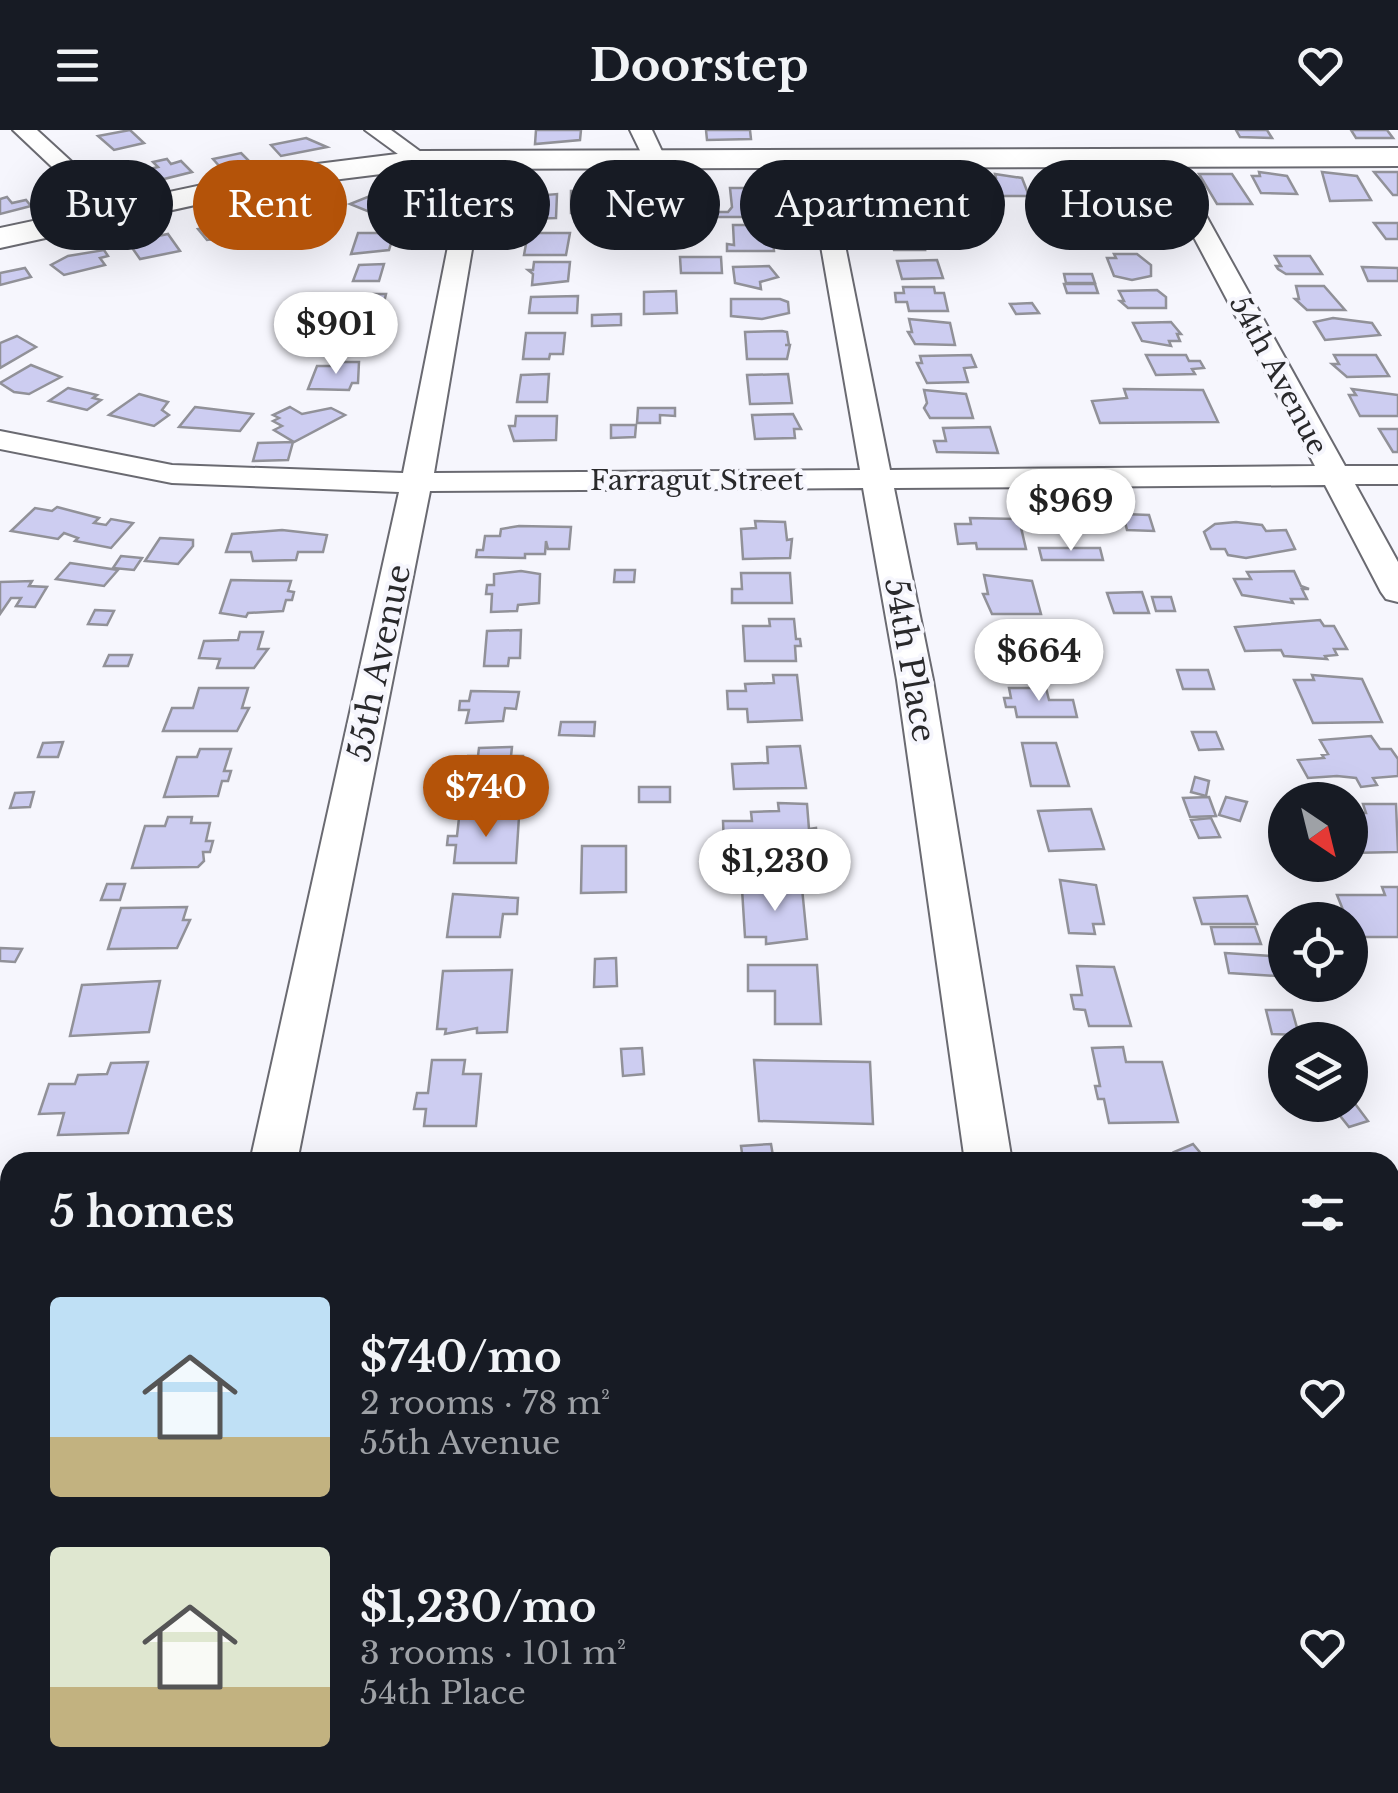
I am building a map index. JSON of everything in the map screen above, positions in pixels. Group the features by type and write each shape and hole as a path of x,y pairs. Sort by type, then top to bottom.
{"street":[{"path":"24,130 57,160"},
{"path":"376,130 421,160"},
{"path":"641,130 655,160"},
{"path":"818,160 1398,157"},
{"name":"54th Avenue","path":"1163,158 1398,592"},
{"path":"173,201 328,169 367,165"},
{"path":"0,238 30,231"},
{"name":"55th Avenue","path":"275,1152 417,481 460,250"},
{"name":"54th Place","path":"834,250 956,925 988,1152"},
{"name":"Farragut Street","path":"6,450 172,474 329,483 1398,474"}],"building":[{"path":"130,130 144,143 114,150 98,136"},
{"path":"536,130 581,130 580,140 535,144"},
{"path":"706,130 750,130 751,139 707,140"},
{"path":"1236,130 1267,130 1272,138 1240,137"},
{"path":"1351,130 1387,130 1393,138 1356,138"},
{"path":"306,138 327,147 281,156 271,145"},
{"path":"241,153 248,160 214,160"},
{"path":"181,161 192,172 173,177 173,163"},
{"path":"1259,172 1287,176 1297,194 1261,193 1252,176 1260,176"},
{"path":"1322,172 1357,176 1371,200 1330,201"},
{"path":"1374,172 1398,172 1398,195 1393,195"},
{"path":"1209,174 1232,174 1252,204 1217,204 1209,191"},
{"path":"1005,175 1022,178 1025,196 1005,196"},
{"path":"730,188 740,188 740,217 720,217 720,212 728,212 732,207"},
{"path":"557,194 556,218 550,218 550,195"},
{"path":"7,197 12,203 26,200 30,206 0,214 0,199"},
{"path":"367,197 367,211 350,204"},
{"path":"1374,223 1398,223 1398,239 1386,239"},
{"path":"733,225 740,225 740,250 774,251 727,251 727,244 734,245"},
{"path":"358,233 367,233 367,250 389,250 351,254"},
{"path":"550,233 570,233 566,255 524,255 525,250 550,250"},
{"path":"173,241 180,251 140,259 134,250 173,250"},
{"path":"104,250 108,256 100,258 105,265 64,275 51,265 68,256"},
{"path":"1114,254 1137,254 1151,265 1151,276 1132,280 1114,276 1107,258 1116,258"},
{"path":"1275,256 1310,256 1322,274 1286,274 1276,266 1281,266"},
{"path":"680,257 721,257 722,273 681,273"},
{"path":"937,260 943,278 902,279 897,261"},
{"path":"534,262 570,262 568,281 532,285 533,274 528,270 533,270"},
{"path":"384,264 379,281 353,281 359,265"},
{"path":"769,266 778,277 760,282 761,289 735,283 733,267"},
{"path":"1362,267 1398,268 1398,281 1368,281"},
{"path":"25,268 31,277 0,285 0,273"},
{"path":"1064,274 1092,274 1095,283 1066,283"},
{"path":"1064,284 1095,284 1098,293 1067,293"},
{"path":"1296,286 1324,286 1345,310 1307,310 1295,299 1299,299"},
{"path":"903,287 934,287 935,293 944,293 948,311 909,311 907,302 896,302 895,293 904,293"},
{"path":"1157,290 1166,297 1166,308 1128,308 1120,301 1124,301 1119,291"},
{"path":"676,291 677,313 644,314 644,292"},
{"path":"337,294 386,294 381,315 332,312"},
{"path":"578,296 577,313 529,313 531,297"},
{"path":"731,299 780,299 788,302 789,313 762,319 731,316"},
{"path":"1032,303 1039,313 1016,314 1010,304"},
{"path":"621,314 621,325 592,326 592,315"},
{"path":"1333,318 1372,323 1380,335 1325,340 1314,322"},
{"path":"909,319 950,323 955,345 915,344 908,332 912,332"},
{"path":"1171,322 1181,334 1177,334 1180,341 1169,341 1171,346 1142,341 1133,323"},
{"path":"366,330 362,347 331,348 335,341 318,341 322,331"},
{"path":"745,332 787,332 790,345 787,359 747,359"},
{"path":"526,333 565,333 563,354 550,354 549,359 523,359"},
{"path":"17,336 36,347 0,368 0,343"},
{"path":"971,355 976,367 964,368 968,382 927,383 917,363 922,363 920,356"},
{"path":"1146,355 1186,355 1189,361 1200,361 1204,368 1192,369 1195,374 1156,375"},
{"path":"1334,355 1376,355 1389,376 1347,377 1332,364 1339,364"},
{"path":"341,362 359,362 358,383 352,383 349,390 308,389 317,366 339,366"},
{"path":"31,365 61,377 29,394 14,392 0,383"},
{"path":"549,374 547,402 517,402 521,375"},
{"path":"788,374 792,403 750,404 747,375"},
{"path":"68,388 97,395 93,398 101,400 87,410 49,401"},
{"path":"1124,389 1203,390 1218,422 1100,423 1092,401 1127,398"},
{"path":"1352,389 1398,395 1398,416 1360,416 1349,395 1356,395"},
{"path":"924,390 966,394 973,418 930,418 924,408"},
{"path":"139,394 168,402 162,410 169,415 154,426 109,415"},
{"path":"195,407 253,414 240,431 179,427"},
{"path":"290,407 302,414 331,408 345,415 294,442 274,430 282,426 273,421 279,418 273,415"},
{"path":"638,408 675,408 675,416 660,415 660,423 637,423"},
{"path":"793,414 801,429 794,429 795,438 755,439 752,415"},
{"path":"516,416 557,416 556,440 514,441 509,426 515,426"},
{"path":"611,425 636,425 635,437 611,438"},
{"path":"990,427 998,453 937,452 934,441 946,441 943,428"},
{"path":"1379,429 1398,429 1398,452 1393,452"},
{"path":"293,442 288,460 253,461 258,443"},
{"path":"57,507 99,518 94,523 106,525 111,519 133,523 111,548 75,541 78,538 64,533 58,539 11,531 35,508 52,511"},
{"path":"1123,514 1149,515 1154,531 1127,530"},
{"path":"970,518 1019,519 1026,549 977,549 976,543 958,544 955,524 971,524"},
{"path":"755,521 785,522 787,540 792,539 790,558 743,559 741,529 756,528"},
{"path":"1215,524 1262,525 1266,531 1286,530 1295,549 1246,558 1228,555 1225,549 1211,549 1204,532"},
{"path":"571,527 569,549 548,549 546,541 545,554 525,554 525,558 476,557 477,550 483,550 485,536 500,536 501,529"},
{"path":"282,530 327,535 323,552 298,552 296,560 253,561 251,552 226,552 232,534"},
{"path":"160,538 193,540 193,546 178,564 145,561"},
{"path":"1039,548 1100,548 1103,560 1042,560"},
{"path":"121,556 142,558 134,570 113,568"},
{"path":"70,563 118,570 104,586 56,579"},
{"path":"615,570 635,570 634,582 614,582"},
{"path":"1294,571 1301,586 1309,589 1302,589 1307,599 1291,599 1293,603 1242,595 1234,579 1251,579 1247,572"},
{"path":"741,573 790,573 792,603 732,603 732,589 742,589"},
{"path":"494,574 540,574 539,603 518,605 517,611 491,612 492,594 486,594 487,585 494,585"},
{"path":"984,575 1032,581 1041,614 992,614 983,594 988,594"},
{"path":"231,580 291,581 288,591 294,592 292,600 286,600 283,611 248,613 246,617 220,613"},
{"path":"32,581 29,586 47,587 35,607 16,606 21,598 11,598 0,614 0,582"},
{"path":"1142,592 1149,613 1114,613 1107,593"},
{"path":"1152,597 1171,597 1175,611 1156,611"},
{"path":"95,610 114,611 107,625 88,624"},
{"path":"769,619 794,619 796,639 800,639 801,646 795,646 796,661 745,661 743,626 770,626"},
{"path":"1320,620 1324,626 1334,626 1347,649 1334,649 1337,655 1325,656 1327,659 1284,656 1281,650 1245,651 1235,627"},
{"path":"1045,628 1054,663 1029,664 1030,672 1006,672 996,629"},
{"path":"521,630 520,658 509,658 508,666 484,666 487,631"},
{"path":"240,632 263,632 258,649 268,649 254,668 217,668 220,659 199,658 204,641 238,640"},
{"path":"109,655 132,655 128,666 104,666"},
{"path":"1177,670 1208,670 1214,689 1183,689"},
{"path":"773,675 797,675 802,720 748,722 747,709 728,709 727,691 746,691 745,684 774,683"},
{"path":"1312,675 1362,679 1382,722 1313,723 1294,680 1314,680"},
{"path":"199,688 248,688 242,708 249,708 237,731 163,731 172,708 193,708"},
{"path":"1009,688 1046,688 1049,700 1073,700 1077,717 1017,717 1015,707 1006,707 1004,698 1011,698"},
{"path":"471,691 519,692 516,709 505,708 503,721 466,723 469,710 459,710 460,701 469,701"},
{"path":"561,722 595,722 594,736 559,735"},
{"path":"1192,732 1216,732 1223,749 1199,750"},
{"path":"1371,736 1380,749 1391,749 1398,759 1398,776 1373,778 1377,785 1368,786 1368,782 1358,782 1356,778 1308,778 1298,760 1324,758 1322,755 1328,754 1320,740"},
{"path":"63,742 58,757 38,757 43,743"},
{"path":"1022,743 1056,743 1069,786 1031,786"},
{"path":"800,746 806,788 734,789 732,764 768,763 767,747"},
{"path":"512,747 511,756 523,756 519,795 463,796 465,780 456,780 457,772 466,771 468,756 478,756 479,748"},
{"path":"200,749 231,749 224,771 231,771 228,781 222,781 218,796 164,797 177,757 197,757"},
{"path":"1195,777 1209,781 1206,796 1191,792"},
{"path":"639,787 670,787 670,802 639,802"},
{"path":"34,792 30,807 10,808 15,793"},
{"path":"1209,797 1216,816 1190,817 1183,798"},
{"path":"1226,797 1247,802 1240,821 1219,815"},
{"path":"778,803 807,804 809,829 816,828 817,839 811,839 813,857 752,858 752,845 724,845 723,821 752,821 751,812 779,811"},
{"path":"1368,804 1396,804 1398,852 1368,853"},
{"path":"1091,809 1104,849 1049,851 1038,811"},
{"path":"168,817 192,817 191,823 210,823 206,841 213,841 210,852 203,852 204,861 198,867 132,868 145,826 165,826"},
{"path":"519,817 516,863 454,863 456,845 447,845 448,836 457,836 459,818"},
{"path":"1211,818 1220,837 1199,838 1191,820"},
{"path":"582,846 626,846 626,892 581,893"},
{"path":"731,864 753,864 753,874 731,874"},
{"path":"1060,880 1096,885 1104,924 1093,924 1095,934 1069,933"},
{"path":"107,884 125,884 120,900 101,900"},
{"path":"1382,887 1398,887 1398,937 1368,937 1368,902 1340,902 1337,895 1385,895"},
{"path":"802,888 807,939 766,944 766,937 745,937 742,889"},
{"path":"453,894 518,898 517,914 503,914 500,937 447,937"},
{"path":"1247,896 1257,924 1202,924 1194,898"},
{"path":"187,907 183,920 190,920 177,948 108,949 121,908"},
{"path":"1211,927 1255,927 1261,944 1215,944"},
{"path":"0,948 22,949 15,962 0,961"},
{"path":"1225,953 1268,956 1268,975 1229,973"},
{"path":"616,958 617,986 594,987 595,959"},
{"path":"748,965 817,965 821,1024 775,1024 775,991 748,991"},
{"path":"1077,966 1114,967 1131,1026 1089,1026 1085,1010 1074,1009 1071,995 1082,995"},
{"path":"512,970 507,1032 477,1033 477,1028 445,1034 446,1029 437,1029 443,971"},
{"path":"160,981 149,1032 70,1036 82,985"},
{"path":"1266,1010 1292,1010 1295,1022 1269,1022"},
{"path":"1123,1047 1126,1062 1162,1062 1178,1122 1109,1123 1104,1099 1098,1099 1095,1086 1100,1086 1092,1048"},
{"path":"642,1048 644,1074 623,1076 621,1049"},
{"path":"432,1060 465,1060 463,1074 481,1074 476,1126 424,1126 426,1109 414,1109 417,1093 428,1093"},
{"path":"754,1060 870,1062 873,1124 759,1121"},
{"path":"148,1062 128,1133 58,1135 64,1113 39,1114 49,1084 75,1084 78,1075 107,1074 111,1063"},
{"path":"771,1144 772,1152 742,1152 741,1146"},
{"path":"1193,1144 1200,1152 1174,1152"}]}
